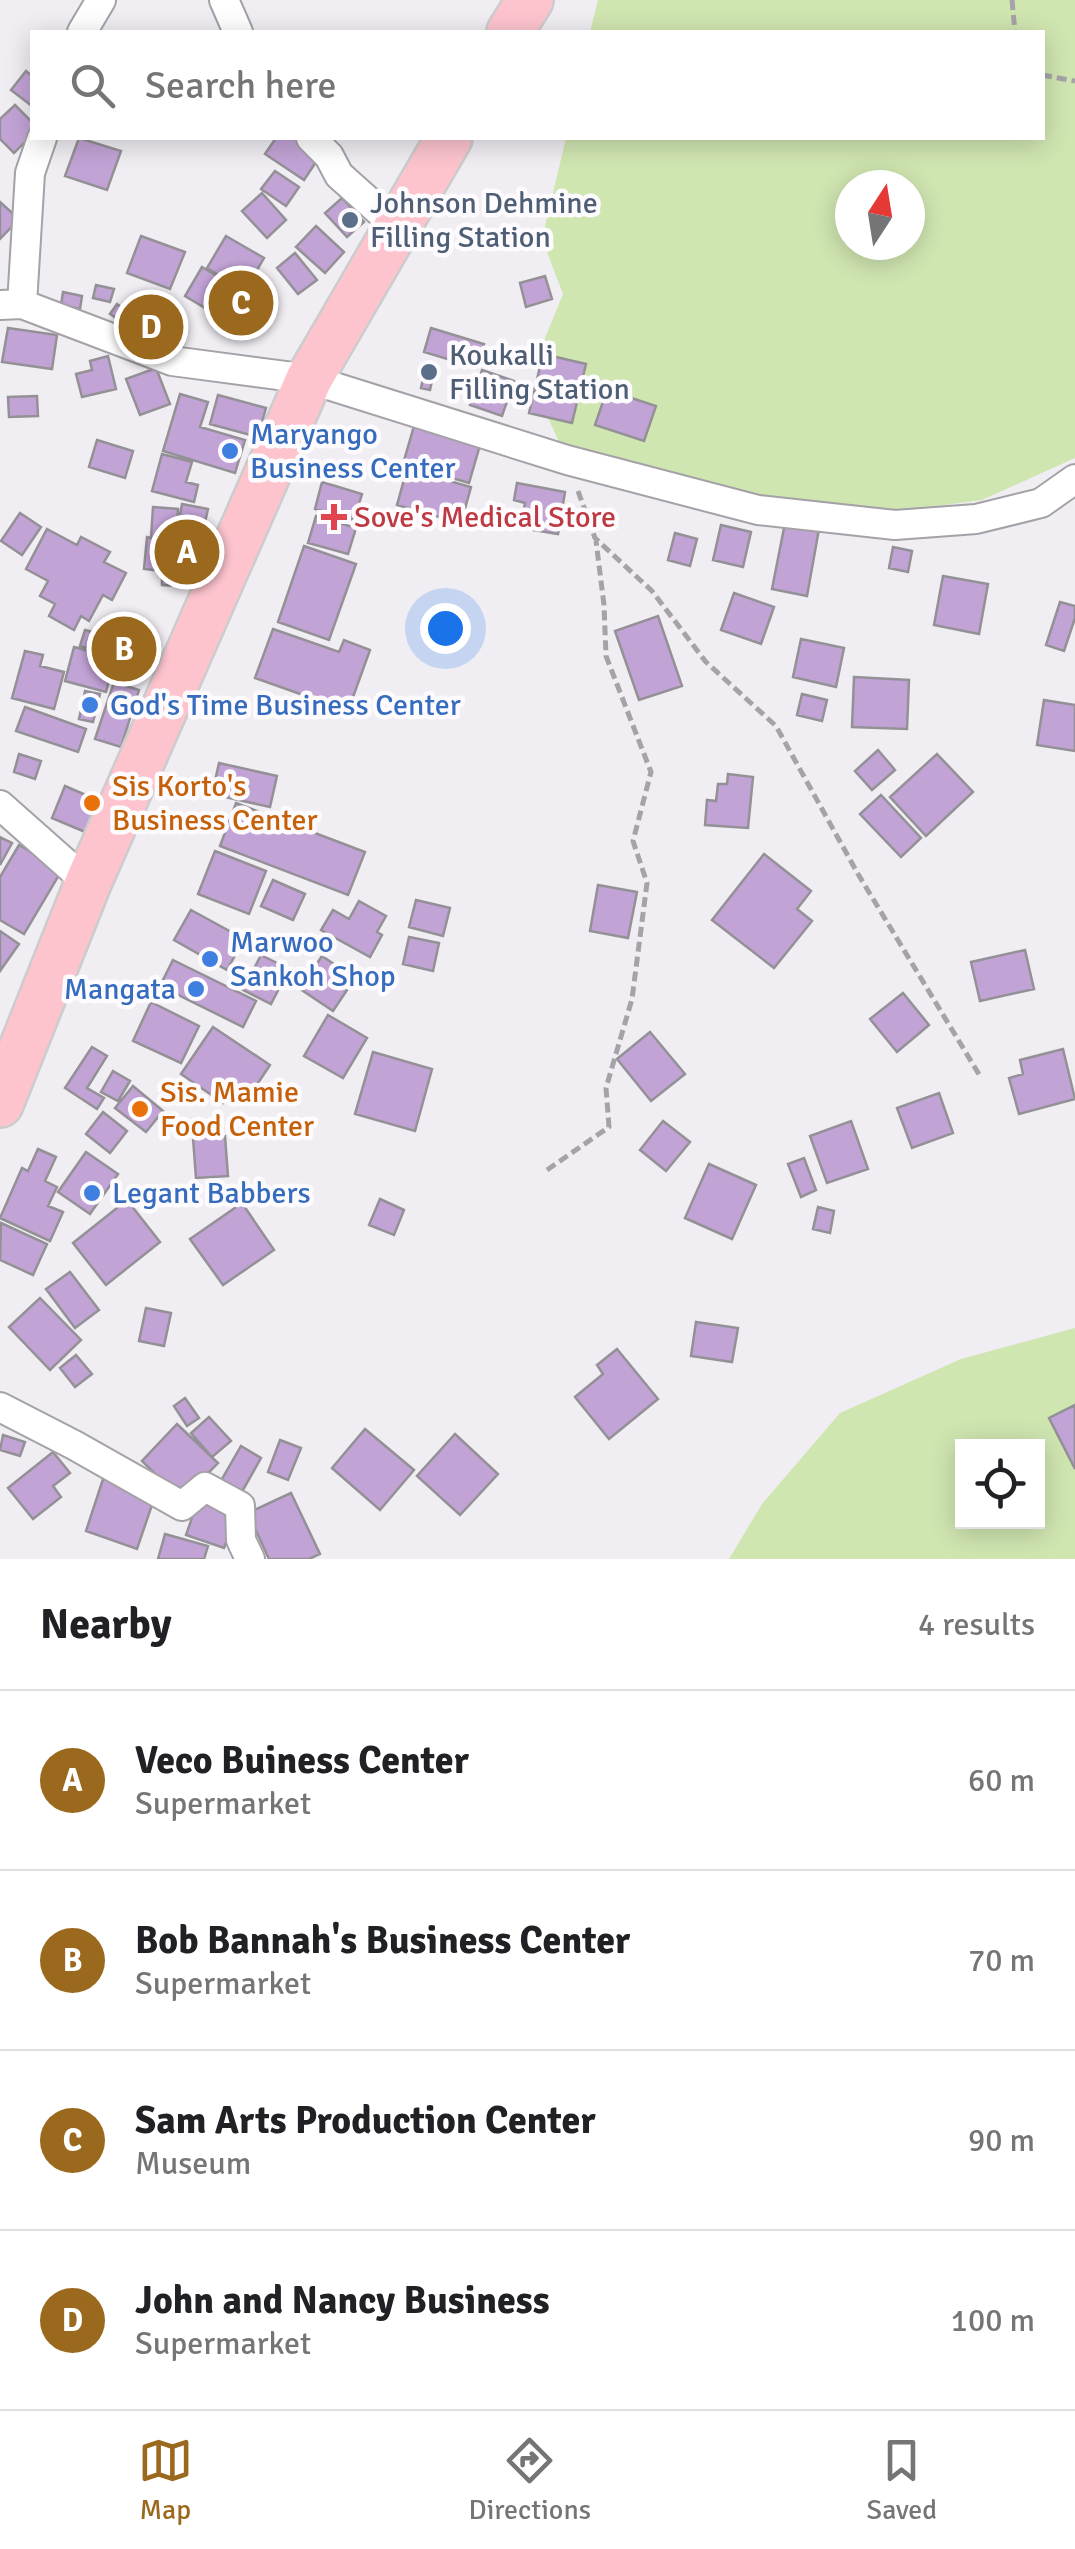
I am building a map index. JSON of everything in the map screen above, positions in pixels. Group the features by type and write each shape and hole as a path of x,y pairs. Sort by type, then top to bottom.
{"main road":[{"path":"0,1104 88,883 308,379 448,140"}],"street":[{"path":"83,30 101,0"},
{"path":"224,0 237,30"},
{"path":"41,140 30,173 11,304 172,362 308,379 567,460 758,510 895,525 976,519 1041,503 1075,479"},
{"path":"313,140 340,175 397,226"},
{"path":"0,805 88,883"},
{"path":"0,1407 182,1506 204,1486 240,1506 241,1540 250,1559"}],"path":[{"path":"1012,0 1016,30"},
{"path":"1045,76 1075,81"},
{"path":"547,1170 609,1128 606,1088 632,999 647,883 633,841 651,772 606,656 595,538 567,460"},
{"path":"595,538 652,591 706,662 776,726 858,874 980,1076"}],"green space":[{"path":"598,0 1075,0 1075,458 982,500 886,513 752,504 565,455 544,409 543,343 563,294 542,239 566,140 1045,140 1045,30 590,30"},
{"path":"1075,1328 1075,1559 729,1559 762,1504 840,1413 961,1359"}],"building":[{"path":"26,71 30,74 30,104 11,90"},
{"path":"15,105 30,120 30,137 14,153 0,139 0,119"},
{"path":"78,140 121,151 107,190 65,176"},
{"path":"275,140 302,140 322,153 304,180 265,154"},
{"path":"275,171 299,187 286,206 261,189"},
{"path":"262,193 286,220 267,238 242,211"},
{"path":"342,198 364,222 347,237 325,213"},
{"path":"0,202 19,219 0,239"},
{"path":"316,226 344,252 325,273 296,247"},
{"path":"141,236 185,252 170,289 127,273"},
{"path":"226,236 264,258 245,291 207,268"},
{"path":"295,253 317,280 298,294 277,268"},
{"path":"202,267 259,301 242,330 185,296"},
{"path":"545,276 552,299 526,307 520,283"},
{"path":"96,285 114,289 110,302 93,298"},
{"path":"63,292 82,296 80,309 61,305"},
{"path":"117,304 128,312 122,322 110,314"},
{"path":"145,304 175,327 156,350 127,326"},
{"path":"8,328 57,335 52,369 2,362"},
{"path":"431,328 484,344 477,368 424,352"},
{"path":"543,354 586,364 572,423 529,413"},
{"path":"108,356 116,389 82,397 76,374 92,370 90,361"},
{"path":"426,365 435,367 430,390 421,388"},
{"path":"156,368 170,404 140,415 126,379"},
{"path":"482,370 514,381 502,416 470,405"},
{"path":"607,390 656,406 644,441 595,425"},
{"path":"180,394 208,402 200,427 245,440 235,473 163,451"},
{"path":"218,395 266,408 258,437 210,424"},
{"path":"37,396 38,416 9,417 8,397"},
{"path":"414,426 480,445 469,483 403,464"},
{"path":"97,440 133,451 125,478 89,467"},
{"path":"162,454 192,462 186,482 198,485 194,502 152,491"},
{"path":"407,469 471,487 461,523 397,505"},
{"path":"322,482 362,494 354,520 315,509"},
{"path":"517,483 565,492 558,534 521,528 525,503 514,500"},
{"path":"182,504 208,509 203,531 178,526"},
{"path":"153,507 178,509 176,537 196,538 194,577 180,576 180,586 162,585 162,571 144,569"},
{"path":"20,513 41,527 22,555 1,541"},
{"path":"316,516 356,528 348,554 308,543"},
{"path":"785,523 819,529 807,596 772,589"},
{"path":"721,525 751,532 743,567 713,560"},
{"path":"47,529 77,545 81,537 110,552 104,562 126,573 112,600 103,595 89,621 81,616 74,630 49,616 55,604 40,596 48,581 26,569"},
{"path":"675,533 697,539 690,566 668,560"},
{"path":"304,546 356,564 329,640 278,622"},
{"path":"893,547 912,551 908,572 889,568"},
{"path":"943,576 988,584 979,634 934,625"},
{"path":"734,593 774,607 761,644 721,630"},
{"path":"1060,602 1075,606 1064,651 1046,645"},
{"path":"658,616 682,686 639,700 615,631"},
{"path":"273,629 339,652 344,640 370,650 348,711 255,678"},
{"path":"85,630 131,642 126,659 80,646"},
{"path":"801,639 844,648 836,687 793,677"},
{"path":"74,647 115,658 106,692 65,681"},
{"path":"25,651 43,655 40,666 64,672 54,709 12,698"},
{"path":"854,677 909,680 907,729 852,727"},
{"path":"114,682 139,690 121,747 95,739"},
{"path":"85,691 100,694 93,722 79,719"},
{"path":"802,694 827,700 822,721 797,715"},
{"path":"1044,700 1075,705 1075,751 1037,745"},
{"path":"25,707 86,729 78,752 16,731"},
{"path":"878,750 895,770 872,790 855,771"},
{"path":"19,754 41,761 35,779 14,772"},
{"path":"937,754 973,792 926,836 890,797"},
{"path":"219,763 277,776 270,807 212,794"},
{"path":"728,774 753,777 748,828 705,825 707,800 716,801 718,784 727,784"},
{"path":"65,786 111,806 97,837 52,818"},
{"path":"881,795 921,838 901,857 860,814"},
{"path":"236,803 365,852 348,895 220,846"},
{"path":"0,837 12,843 0,865"},
{"path":"19,845 62,870 24,934 0,920 0,877"},
{"path":"215,851 266,871 249,914 198,894"},
{"path":"764,854 811,891 797,909 812,921 774,968 712,920"},
{"path":"273,880 305,894 293,920 261,906"},
{"path":"598,885 637,892 628,938 590,931"},
{"path":"416,900 450,908 443,936 409,927"},
{"path":"359,901 386,916 377,932 382,935 370,957 321,930 333,910 349,919"},
{"path":"191,910 244,939 227,970 174,940"},
{"path":"0,931 19,944 0,971"},
{"path":"409,937 439,943 433,971 403,964"},
{"path":"1025,950 1034,989 980,1001 971,962"},
{"path":"261,955 289,969 271,1004 243,990"},
{"path":"322,956 355,978 333,1011 300,989"},
{"path":"173,960 256,1001 243,1027 160,986"},
{"path":"903,993 929,1025 897,1052 870,1019"},
{"path":"151,1002 199,1026 181,1063 133,1041"},
{"path":"328,1015 367,1038 343,1078 304,1056"},
{"path":"213,1027 270,1065 248,1098 233,1088 223,1103 181,1074"},
{"path":"650,1032 685,1074 651,1101 617,1059"},
{"path":"92,1047 107,1056 87,1088 104,1098 97,1109 65,1088"},
{"path":"1063,1049 1075,1099 1019,1114 1009,1078 1023,1074 1020,1060"},
{"path":"373,1052 432,1069 415,1131 355,1114"},
{"path":"113,1071 130,1081 118,1101 101,1092"},
{"path":"133,1086 163,1111 146,1132 115,1108"},
{"path":"939,1093 953,1133 912,1148 897,1108"},
{"path":"103,1112 127,1131 110,1153 86,1134"},
{"path":"663,1121 690,1142 666,1171 640,1150"},
{"path":"851,1121 868,1169 827,1183 810,1136"},
{"path":"225,1136 228,1176 196,1178 193,1138"},
{"path":"38,1149 56,1157 45,1181 57,1187 48,1206 63,1212 50,1241 0,1218 22,1168 28,1171"},
{"path":"86,1152 118,1174 90,1214 58,1192"},
{"path":"804,1158 816,1190 801,1197 788,1164"},
{"path":"709,1164 756,1185 732,1239 685,1218"},
{"path":"380,1199 404,1210 394,1235 369,1225"},
{"path":"127,1200 160,1242 106,1285 73,1243"},
{"path":"242,1203 274,1250 223,1285 190,1239"},
{"path":"818,1207 834,1211 830,1233 813,1229"},
{"path":"1,1223 47,1244 33,1275 0,1260"},
{"path":"70,1272 99,1310 75,1328 46,1289"},
{"path":"40,1298 81,1340 50,1370 9,1327"},
{"path":"146,1308 171,1313 164,1346 139,1341"},
{"path":"696,1322 738,1328 732,1362 691,1356"},
{"path":"617,1349 658,1399 609,1439 575,1397 603,1374 597,1365"},
{"path":"76,1355 92,1374 75,1387 60,1368"},
{"path":"185,1398 199,1418 187,1426 174,1406"},
{"path":"1075,1405 1075,1469 1049,1418"},
{"path":"209,1417 231,1441 212,1457 191,1433"},
{"path":"177,1424 218,1463 182,1500 142,1461"},
{"path":"365,1429 414,1470 380,1510 332,1468"},
{"path":"455,1434 498,1474 460,1515 417,1476"},
{"path":"3,1435 25,1442 20,1456 0,1450"},
{"path":"280,1440 301,1448 288,1480 268,1472"},
{"path":"241,1446 261,1458 239,1497 218,1486"},
{"path":"53,1452 70,1473 53,1486 61,1497 33,1519 8,1488"},
{"path":"103,1479 155,1496 137,1549 86,1531"},
{"path":"291,1493 320,1554 309,1559 269,1559 248,1513"},
{"path":"199,1498 238,1511 224,1548 186,1535"},
{"path":"165,1534 208,1546 204,1559 158,1559"}],"place":[{"name":"Johnson Dehmine Filling Station","path":"350,220"},
{"name":"Sam Arts Production Center","path":"241,303"},
{"name":"John and Nancy Business","path":"151,327"},
{"name":"Koukalli Filling Station","path":"429,372"},
{"name":"Maryango Business Center","path":"230,451"},
{"name":"Sove's Medical Store","path":"334,517"},
{"name":"Veco Buiness Center","path":"187,552"},
{"name":"Bob Bannah's Business Center","path":"124,649"},
{"name":"God's Time Business Center","path":"90,705"},
{"name":"Sis Korto's Business Center","path":"92,803"},
{"name":"Marwoo Sankoh Shop","path":"210,959"},
{"name":"Mangata","path":"196,989"},
{"name":"Sis. Mamie Food Center","path":"140,1109"},
{"name":"Legant Babbers","path":"92,1193"}]}
